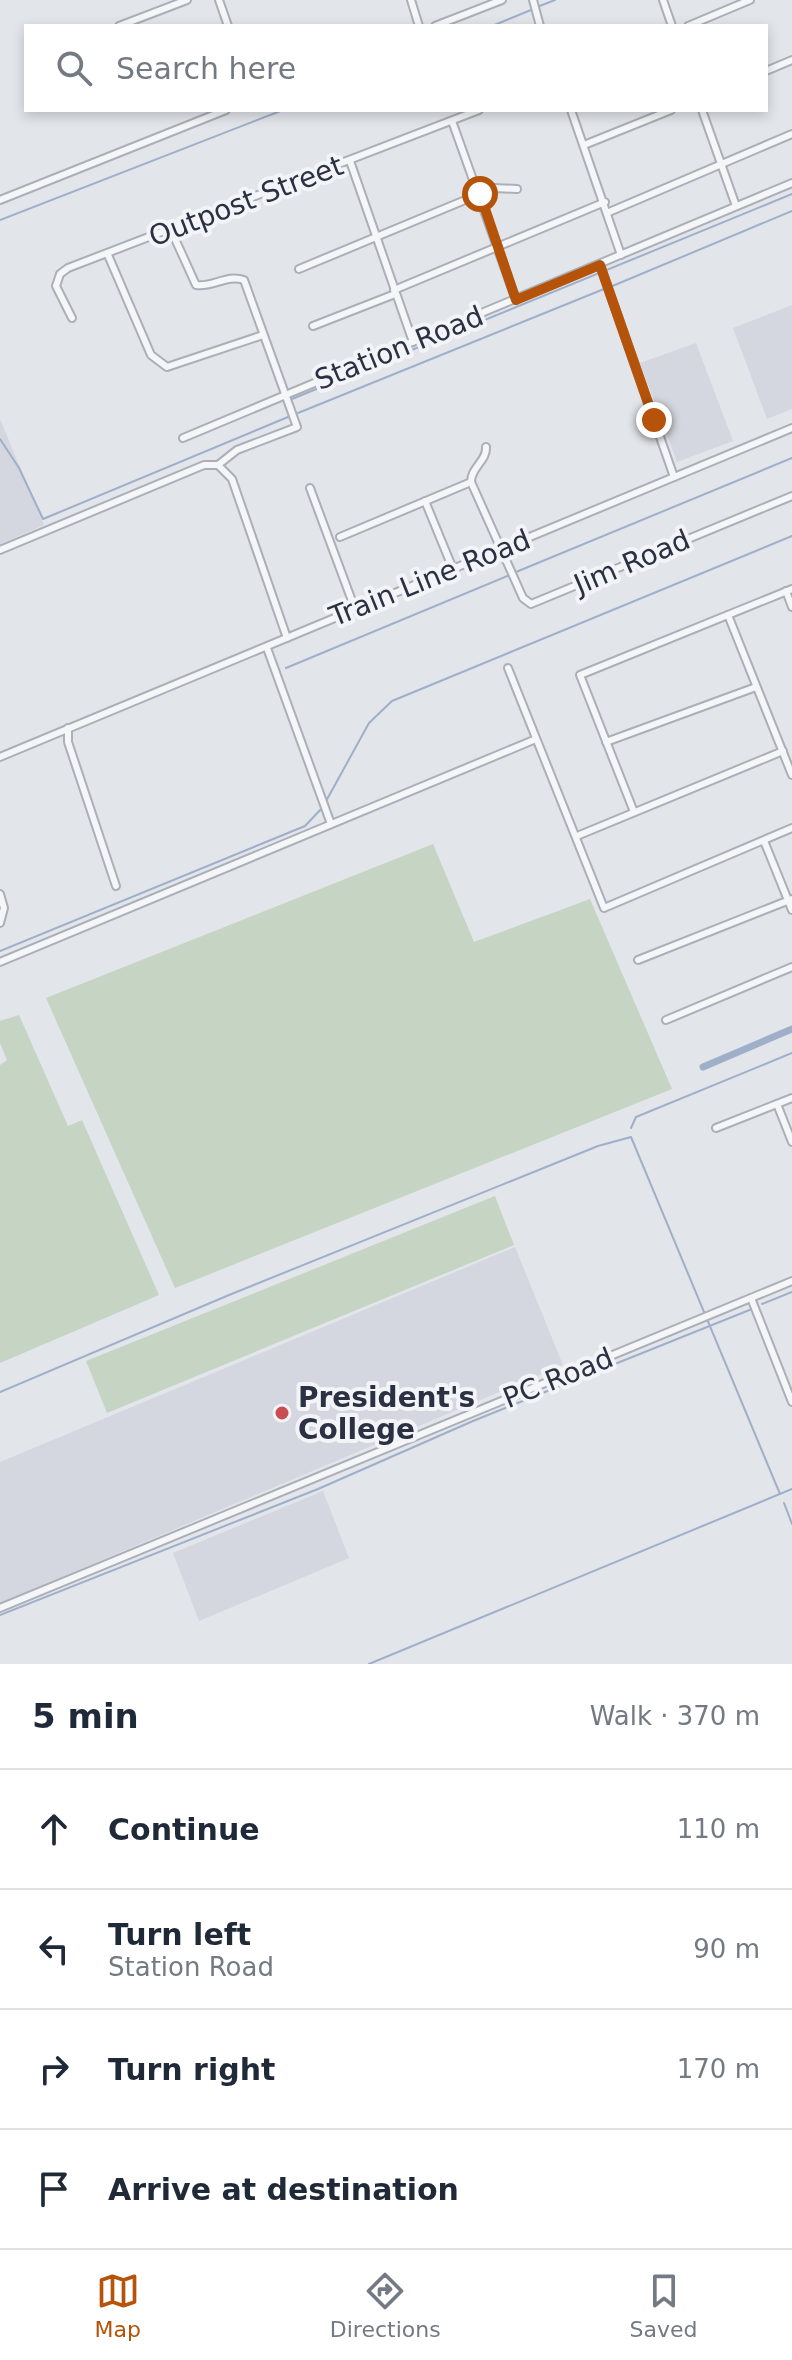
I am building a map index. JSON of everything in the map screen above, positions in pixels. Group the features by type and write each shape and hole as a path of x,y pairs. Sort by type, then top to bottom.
{"street":[{"path":"124,24 187,0"},
{"path":"219,0 227,24"},
{"path":"411,0 418,24"},
{"path":"440,24 502,0"},
{"path":"663,0 671,24"},
{"path":"693,24 750,0"},
{"path":"533,4 539,24"},
{"path":"768,70 792,60"},
{"path":"0,200 221,112"},
{"name":"Outpost Street","path":"72,318 56,286 56,279 68,268 474,112"},
{"path":"572,112 609,212 621,255"},
{"path":"584,145 666,112"},
{"path":"703,112 736,206"},
{"path":"452,121 516,300"},
{"path":"609,212 792,134"},
{"path":"350,161 413,342"},
{"name":"Station Road","path":"183,438 792,183"},
{"path":"299,269 480,194 504,186 517,189"},
{"path":"313,326 605,202"},
{"path":"0,550 204,465 218,465 237,450 297,427 244,280 233,278 204,286 196,285 171,230"},
{"path":"108,255 151,355 159,364 178,366 263,335"},
{"path":"600,265 674,477"},
{"name":"Train Line Road","path":"0,757 792,428"},
{"path":"340,537 471,482 471,473 484,456 486,447"},
{"path":"218,465 232,479 287,638"},
{"name":"Jim Road","path":"471,482 525,601 531,604 792,496"},
{"path":"310,488 355,609"},
{"path":"425,501 453,569"},
{"path":"634,812 580,675 789,590 792,607"},
{"path":"728,615 792,775"},
{"path":"267,648 331,824"},
{"path":"508,668 604,908 792,828"},
{"path":"606,742 756,687"},
{"path":"68,728 68,742 116,886"},
{"path":"0,962 536,739"},
{"path":"577,836 783,751"},
{"path":"764,841 792,910"},
{"path":"0,894 4,908 0,923"},
{"path":"638,960 790,899"},
{"path":"666,1020 792,967"},
{"path":"716,1128 792,1098"},
{"path":"777,1104 792,1142"},
{"name":"PC Road","path":"0,1608 792,1281"},
{"path":"751,1298 792,1402"}],"shaded area":[{"path":"792,305 792,409 767,419 733,328"},
{"path":"696,343 733,441 677,462 640,363"},
{"path":"0,419 44,525 0,544"},
{"name":"President's College","path":"515,1247 563,1365 0,1603 0,1462"},
{"name":"President's College","path":"323,1491 349,1558 199,1621 173,1553"}],"green space":[{"path":"433,844 474,942 590,899 672,1089 175,1288 46,998"},
{"path":"19,1015 68,1126 82,1120 159,1295 0,1363 0,1065 7,1060 0,1043 0,1021"},
{"path":"495,1196 514,1245 107,1413 86,1361"}],"waterway":[{"path":"537,7 555,0"},
{"path":"497,24 531,10"},
{"path":"0,220 278,112"},
{"path":"292,399 792,194"},
{"path":"610,287 792,211"},
{"path":"298,413 604,289"},
{"path":"0,439 19,468 43,519 288,417"},
{"path":"516,572 792,458"},
{"path":"325,803 369,723 392,701 792,536"},
{"path":"286,668 510,575"},
{"path":"0,951 305,826 322,808"},
{"path":"703,1067 792,1029"},
{"path":"631,1128 636,1117 792,1053"},
{"path":"0,1392 229,1295 598,1146 631,1137 780,1494"},
{"path":"762,1304 792,1292"},
{"path":"0,1615 318,1489 473,1421 752,1309"},
{"path":"369,1664 792,1489"},
{"path":"784,1503 792,1524"}],"place":[{"name":"President's College","path":"282,1413"}],"route":[{"path":"480,194 516,300 600,265 654,420"}]}
